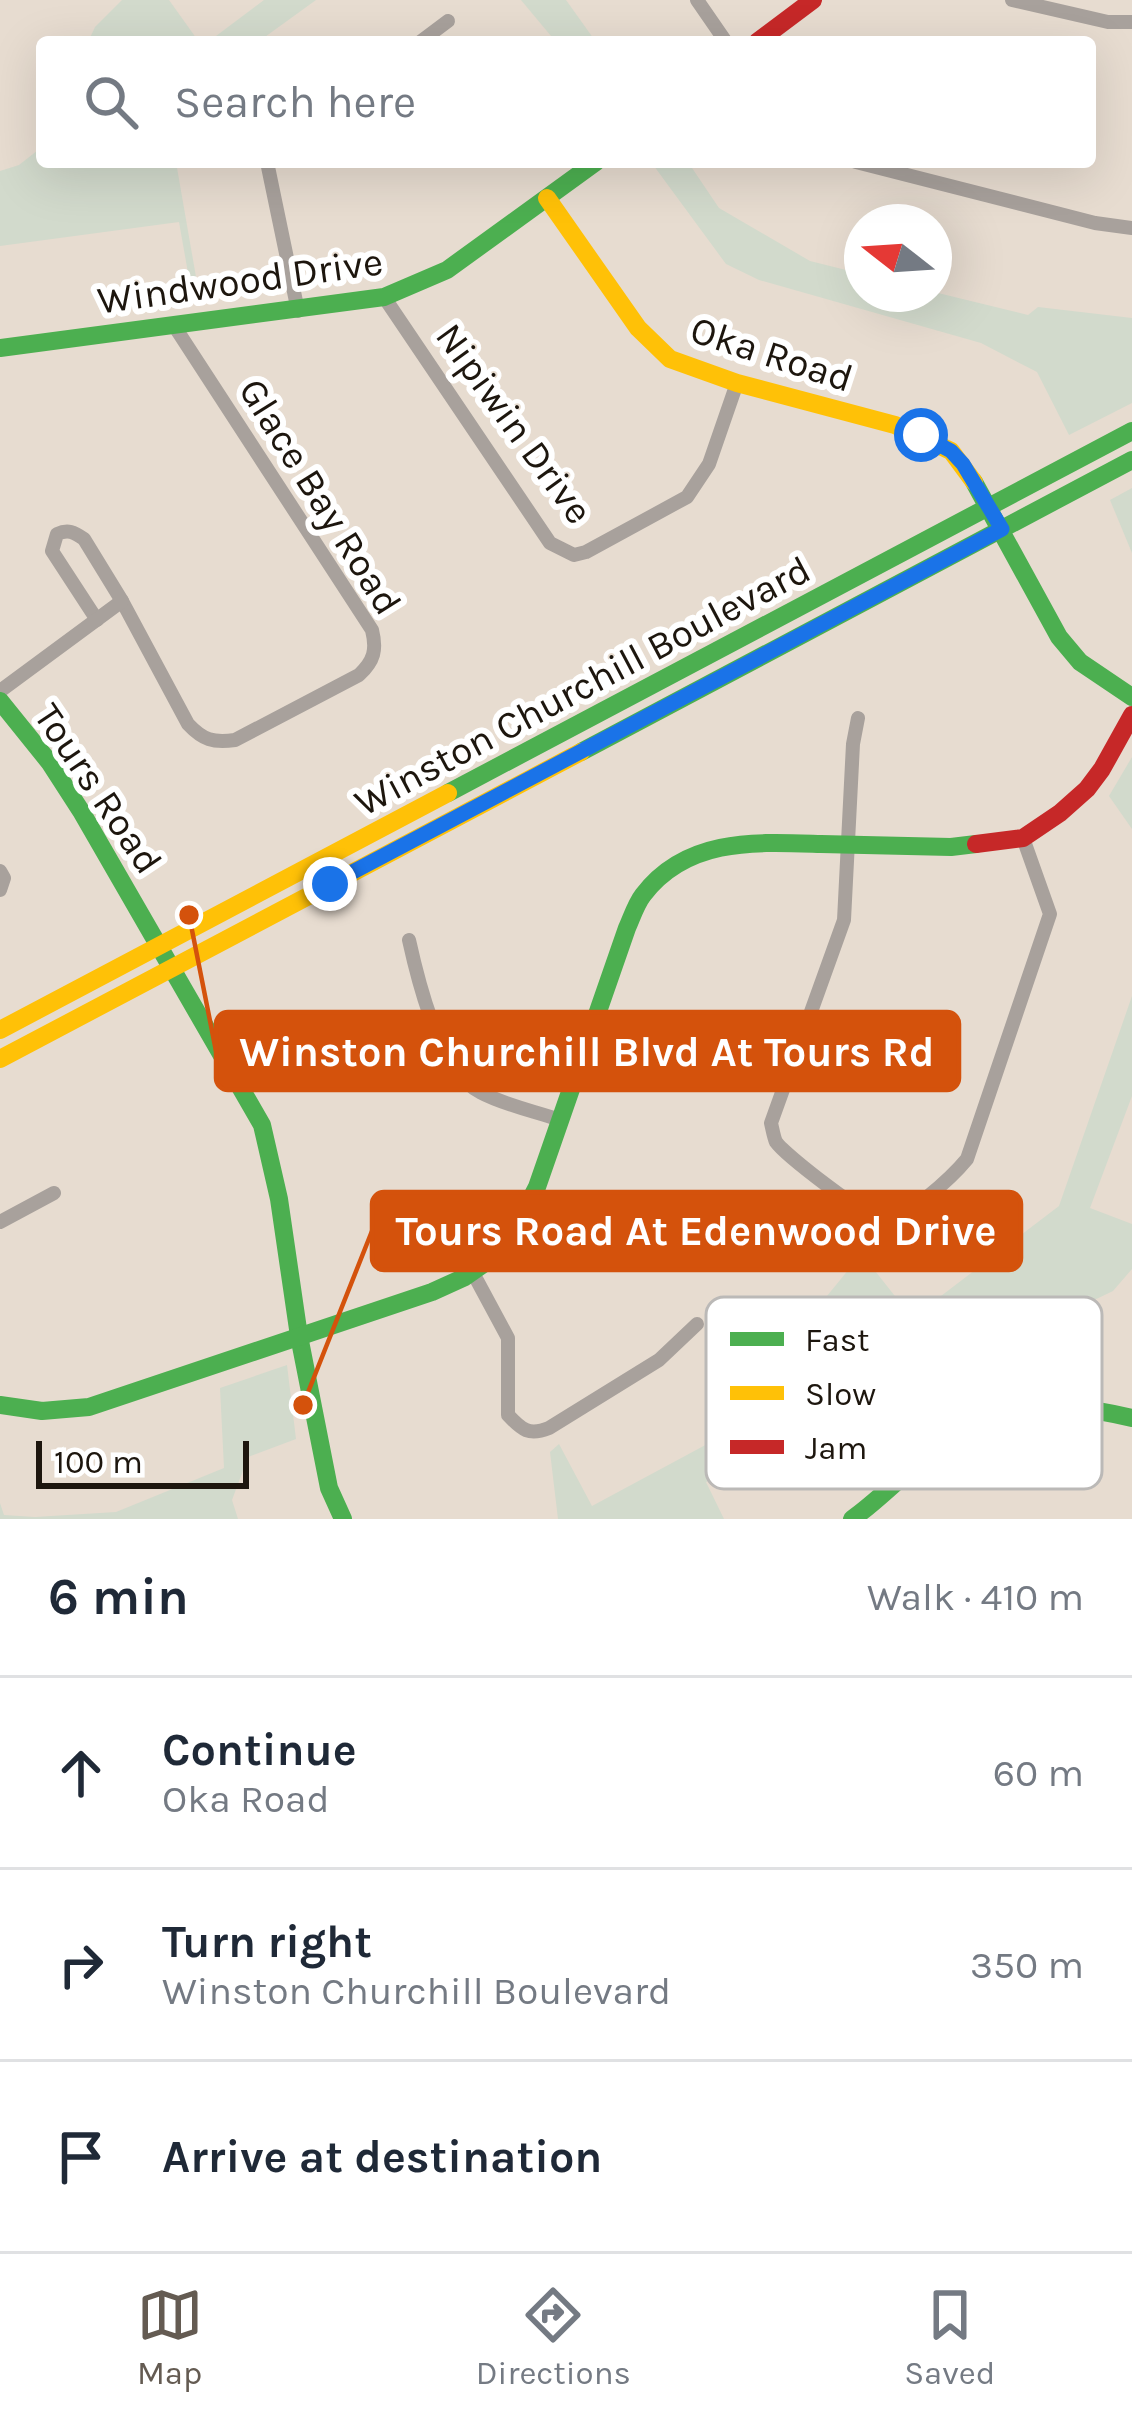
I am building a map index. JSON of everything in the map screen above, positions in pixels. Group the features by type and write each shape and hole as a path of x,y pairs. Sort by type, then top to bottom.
{"street":[{"path":"697,0 722,36"},
{"path":"765,36 813,0"},
{"path":"1012,0 1108,22 1132,22"},
{"path":"428,36 448,22"},
{"path":"269,168 298,310"},
{"name":"Windwood Drive","path":"0,348 384,297 447,270 588,168"},
{"path":"879,168 1075,218 1132,227"},
{"name":"Oka Road","path":"547,198 638,328 670,359 737,383 895,424 951,451 1002,529 1059,637 1080,662 1132,697"},
{"name":"Nipiwin Drive","path":"384,297 550,543 574,555 687,497 709,464 737,383"},
{"name":"Glace Bay Road","path":"97,620 55,560 52,551 57,534 64,531 84,539 188,724 216,743 235,740 372,664 376,645 371,630 173,324"},
{"name":"Winston Churchill Boulevard","path":"0,1030 1132,431"},
{"name":"Winston Churchill Boulevard","path":"0,1059 1132,460"},
{"path":"0,691 122,602"},
{"name":"Tours Road","path":"0,701 50,763 262,1125 329,1488 343,1519"},
{"path":"0,1405 42,1411 89,1407 432,1292 473,1273 500,1248 538,1186 627,928 641,897 659,878 711,848 749,842 951,848 1023,838 1087,789 1132,715"},
{"path":"858,718 844,920 771,1124 775,1141 853,1206 886,1221 952,1177 967,1160 1050,914 1023,838"},
{"path":"0,871 4,878 0,890"},
{"path":"409,940 424,1003 468,1084 560,1120"},
{"path":"0,1222 54,1193"},
{"path":"473,1273 508,1338 508,1415 520,1428 536,1433 659,1360 697,1324"},
{"path":"1102,1412 1132,1418"},
{"path":"852,1519 888,1489"}],"shaded area":[{"path":"122,0 169,0 195,36 91,36"},
{"path":"264,0 316,0 266,36 216,36"},
{"path":"521,0 566,0 592,36 551,36"},
{"path":"36,152 36,168 177,168 200,300 193,301 179,222 0,246 0,171 19,165"},
{"path":"655,168 692,168 719,208 810,261 844,270 844,304 759,280 726,264"},
{"path":"952,296 1028,315 1038,307 1132,318 1132,403 1069,435 1037,372 981,343 872,312 952,312"},
{"path":"1132,488 1132,553 1110,500"},
{"path":"1132,757 1132,829 1109,796"},
{"path":"1132,996 1132,1096 1090,1208 1132,1224 1132,1269 1113,1291 1100,1297 937,1297 1059,1206"},
{"path":"866,1241 872,1243 868,1262 896,1297 823,1297 858,1258"},
{"path":"287,1365 296,1439 248,1457 232,1500 238,1519 0,1519 0,1503 4,1515 116,1512 224,1468 220,1388"},
{"path":"559,1444 592,1506 706,1445 706,1489 724,1519 558,1519 550,1452"}],"traffic: fast":[{"path":"0,348 384,297 447,270 588,168"},
{"path":"448,793 1132,431"},
{"path":"581,752 1132,460"},
{"path":"974,482 1059,637 1080,662 1132,697"},
{"path":"0,701 81,811 262,1125 329,1488 343,1519"},
{"path":"0,1405 42,1411 89,1407 432,1292 485,1263 537,1187 636,906 680,862 748,844 976,844"},
{"path":"1102,1412 1132,1418"},
{"path":"852,1519 888,1489"}],"traffic: slow":[{"path":"547,198 638,328 670,359 737,383 895,425 951,451 974,482"},
{"path":"0,1059 581,752"},
{"path":"0,1030 448,793"}],"traffic: jam":[{"path":"765,36 813,0"},
{"path":"976,844 1023,838 1060,813 1102,769 1132,715"}],"place":[{"name":"Winston Churchill Blvd At Tours Rd","path":"189,915"},
{"name":"Tours Road At Edenwood Drive","path":"303,1405"}],"route":[{"path":"330,884 1002,529 963,464 951,451 921,435"}]}
